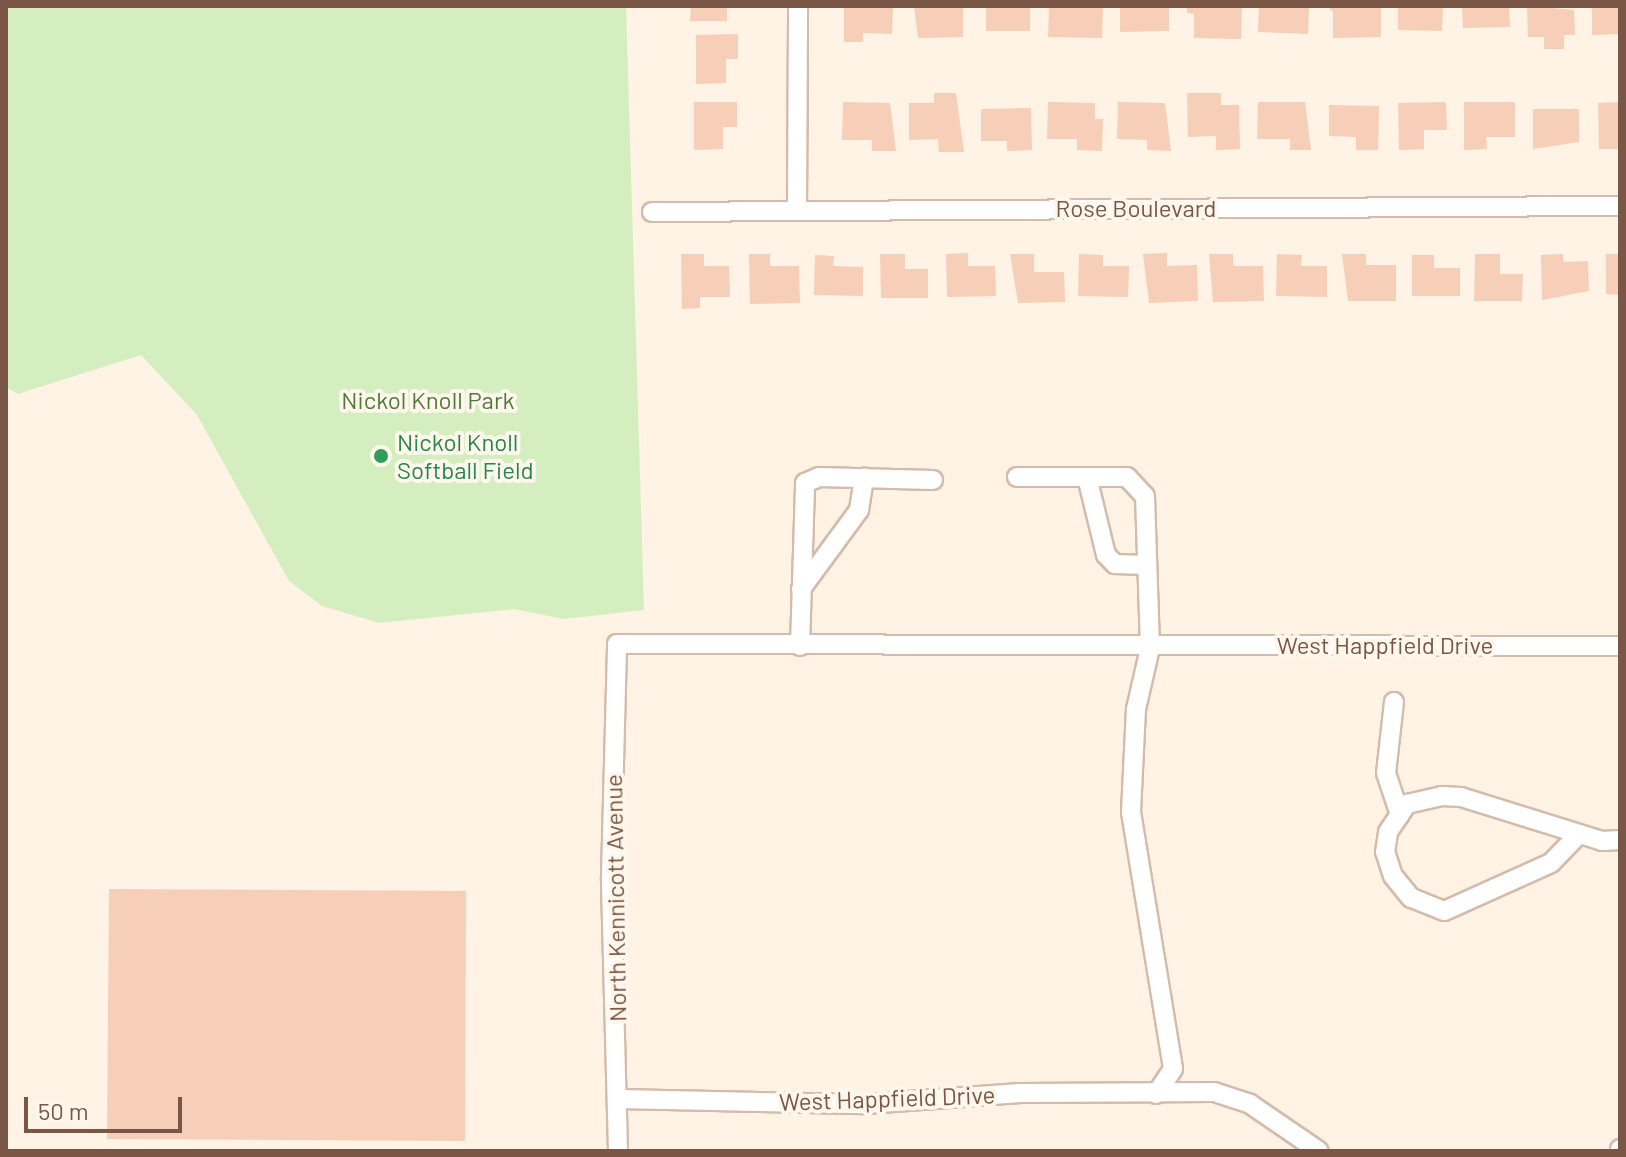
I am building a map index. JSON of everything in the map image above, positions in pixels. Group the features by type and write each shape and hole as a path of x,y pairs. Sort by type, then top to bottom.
{"street":[{"path":"797,209 798,6"},
{"name":"Rose Boulevard","path":"652,212 1620,206"},
{"path":"800,646 805,483 819,477 933,480"},
{"path":"801,589 859,510 864,477"},
{"path":"1017,477 1127,477 1140,485 1150,648 1136,709 1131,812 1173,1069 1156,1094"},
{"path":"1087,477 1106,555 1115,564 1147,565"},
{"name":"West Happfield Drive","path":"617,644 1150,648 1620,646"},
{"name":"North Kennicott Avenue","path":"617,644 611,877 618,1151"},
{"path":"1394,702 1386,773 1400,815"},
{"path":"1579,834 1551,863 1444,911 1411,898 1393,876 1385,852 1388,832 1407,804 1461,797 1579,834 1620,840"},
{"name":"West Happfield Drive","path":"619,1099 866,1104 1021,1093 1214,1092 1250,1104 1319,1151"}],"green space":[{"name":"Nickol Knoll Park","path":"6,6 626,6 644,610 564,619 514,609 379,623 322,606 289,581 197,415 141,355 18,394 6,387"}],"building":[{"path":"691,6 727,6 727,21 690,21"},
{"path":"844,6 893,6 892,34 863,33 863,42 844,42"},
{"path":"914,6 963,6 963,37 918,38"},
{"path":"986,6 1030,6 1030,31 986,31"},
{"path":"1049,6 1103,6 1102,38 1048,37"},
{"path":"1120,6 1169,6 1169,31 1120,32"},
{"path":"1187,6 1242,6 1241,39 1194,38 1194,14 1187,13"},
{"path":"1259,6 1309,6 1308,34 1258,32"},
{"path":"1327,6 1381,6 1381,37 1333,38 1333,12"},
{"path":"1398,6 1443,6 1442,31 1398,30"},
{"path":"1462,6 1509,6 1510,27 1463,28"},
{"path":"1527,6 1574,10 1575,35 1564,35 1564,49 1544,49 1544,37 1528,37"},
{"path":"1592,6 1620,6 1620,34 1592,35"},
{"path":"738,34 738,59 726,59 726,83 696,84 696,35"},
{"path":"934,93 956,93 964,152 939,152 938,139 909,140 909,103 934,103"},
{"path":"1187,93 1221,93 1221,105 1239,105 1240,149 1216,150 1216,136 1188,137"},
{"path":"694,102 737,102 737,127 723,127 723,149 694,150"},
{"path":"843,102 890,103 896,151 872,151 872,140 842,140"},
{"path":"1048,102 1095,103 1095,119 1103,119 1102,151 1077,150 1077,139 1047,139"},
{"path":"1118,102 1165,103 1171,151 1147,150 1147,140 1117,139"},
{"path":"1258,102 1305,102 1311,150 1290,150 1290,139 1257,139"},
{"path":"1446,102 1447,130 1424,130 1424,149 1399,150 1398,103"},
{"path":"1464,102 1515,102 1515,137 1486,137 1487,149 1464,150"},
{"path":"1620,102 1620,149 1599,149 1598,103"},
{"path":"1329,105 1379,106 1378,150 1356,150 1356,137 1329,136"},
{"path":"1031,108 1032,150 1007,151 1007,141 981,141 981,109"},
{"path":"1533,109 1579,109 1579,142 1533,149"},
{"path":"968,253 968,266 995,266 996,296 947,297 946,254"},
{"path":"1167,253 1167,266 1197,265 1198,301 1149,303 1143,254"},
{"path":"681,254 704,254 704,266 729,266 730,297 700,297 700,308 682,309"},
{"path":"749,254 770,254 770,266 799,266 800,303 750,304"},
{"path":"880,254 905,254 905,269 928,269 928,298 881,298"},
{"path":"1010,254 1034,254 1034,272 1064,272 1065,302 1018,303"},
{"path":"1079,254 1103,255 1103,266 1129,266 1128,297 1078,296"},
{"path":"1209,254 1233,254 1233,266 1263,266 1264,301 1213,302"},
{"path":"1277,254 1302,255 1301,266 1327,266 1327,297 1276,296"},
{"path":"1342,254 1366,254 1366,265 1396,265 1396,301 1348,301"},
{"path":"1475,254 1500,254 1500,274 1523,274 1522,301 1474,301"},
{"path":"1563,254 1563,262 1588,261 1589,291 1542,300 1541,255"},
{"path":"1606,254 1620,254 1620,295 1606,294"},
{"path":"815,255 834,256 833,266 863,267 863,296 814,295"},
{"path":"1412,255 1434,255 1434,268 1460,268 1460,296 1412,296"},
{"path":"109,889 466,891 465,1141 107,1139"}],"place":[{"name":"Nickol Knoll Softball Field","path":"381,456"}]}
